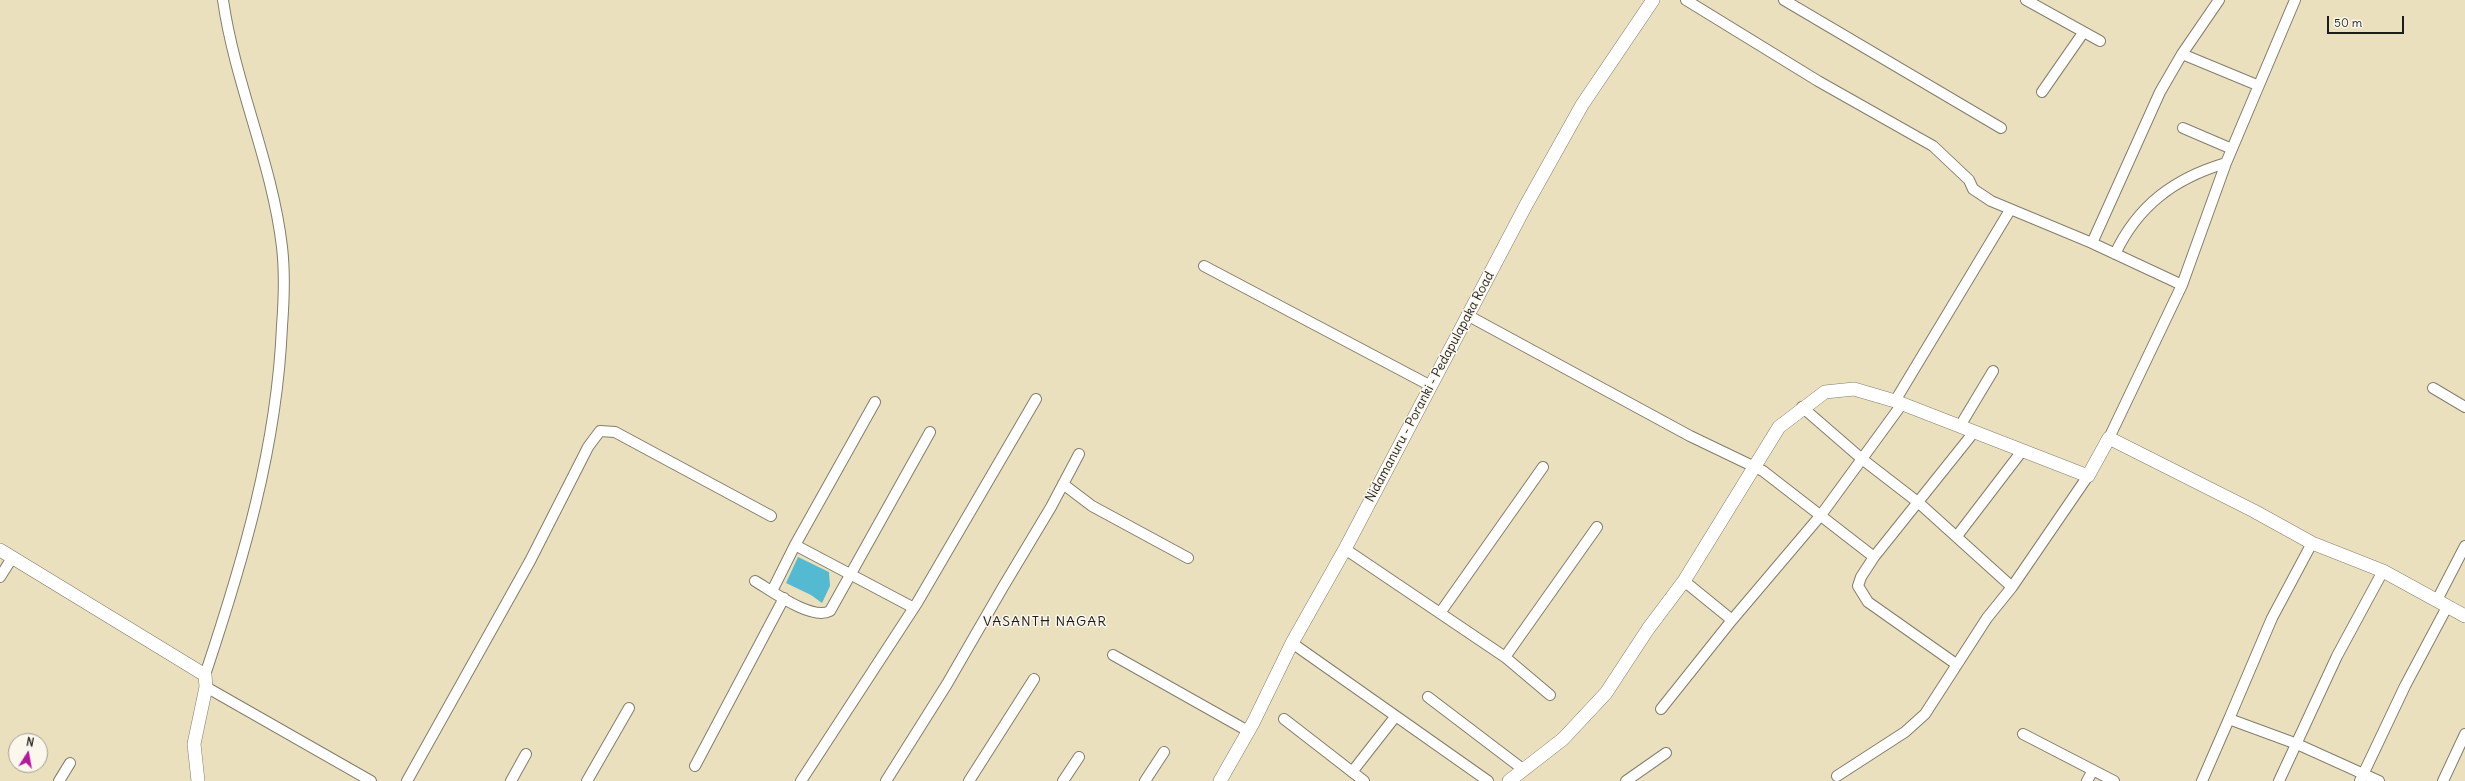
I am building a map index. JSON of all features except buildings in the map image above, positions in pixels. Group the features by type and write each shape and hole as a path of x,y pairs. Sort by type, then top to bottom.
{"street":[{"path":"198,781 194,744 205,681 259,496 273,420 281,358 284,290 282,247 273,196 235,63 223,0"},
{"name":"Nidamanuru - Poranki - Pedapulapaka Road","path":"1220,781 1248,731 1292,643 1345,549 1467,315 1582,105 1653,0"},
{"path":"1686,0 1818,81 1933,146 1969,180 1973,189 1984,197 2010,210 2092,243 2182,285"},
{"path":"1784,0 2001,128"},
{"path":"2026,0 2083,33 2100,41"},
{"path":"2092,243 2160,92 2182,54 2219,0"},
{"path":"1837,776 1905,732 1925,714 1987,618 2012,587 2088,476 2109,438 2182,285 2226,163 2257,85 2295,0"},
{"path":"2042,92 2083,33"},
{"path":"2182,54 2257,85"},
{"path":"2183,128 2232,149"},
{"path":"2115,254 2126,231 2165,190 2188,177 2226,163"},
{"path":"1661,710 1732,620 1821,515 1862,459 1898,402 2010,210"},
{"path":"1204,266 1430,386"},
{"path":"1467,315 1690,436 1753,466 1821,515 1874,557"},
{"path":"1960,426 1993,371"},
{"path":"2433,388 2465,407"},
{"path":"1509,781 1562,739 1606,693 1648,629 1684,581 1734,500 1753,466 1779,427 1802,407 1825,392 1836,389 1854,389 1898,402 2088,476"},
{"path":"801,781 914,608 1036,399"},
{"path":"772,591 795,545 875,402"},
{"path":"1802,407 1862,459 1919,503 2012,587"},
{"path":"407,781 530,561 588,447 600,431 615,432 770,516"},
{"path":"755,581 808,612 824,614 830,611 930,432"},
{"path":"1956,664 1868,602 1858,586 1861,577 1874,557 1919,503 1974,432"},
{"path":"2109,438 2254,511 2312,543 2383,571 2465,616"},
{"path":"1957,536 2022,451"},
{"path":"886,781 947,684 1079,454"},
{"path":"1440,613 1543,467"},
{"path":"1063,484 1092,506 1188,558"},
{"path":"1505,657 1597,527"},
{"path":"2202,781 2272,618 2312,543"},
{"path":"795,545 914,608"},
{"path":"2362,777 2405,686 2442,603 2465,546"},
{"path":"1345,549 1405,591 1505,657 1550,695"},
{"path":"0,550 184,660 205,681 370,781"},
{"path":"0,577 12,558"},
{"path":"2279,781 2298,744 2337,656 2383,571"},
{"path":"1684,581 1732,620"},
{"path":"695,766 784,598"},
{"path":"1292,643 1488,781"},
{"path":"1113,655 1248,731"},
{"path":"969,781 1034,679"},
{"path":"1428,698 1524,770"},
{"path":"587,781 629,708"},
{"path":"1352,772 1395,716"},
{"path":"1284,719 1364,781"},
{"path":"2229,719 2298,744 2362,777 2379,781"},
{"path":"2023,734 2114,781"},
{"path":"2442,781 2465,734"},
{"path":"1145,781 1164,752"},
{"path":"1626,781 1666,753"},
{"path":"511,781 526,754"},
{"path":"1063,781 1079,757"},
{"path":"58,781 70,763"},
{"path":"2087,781 2093,770"}],"water":[{"path":"798,557 829,572 830,586 822,603 811,595 786,583"}],"district":[{"name":"VASANTH NAGAR","path":"1045,622"}]}
